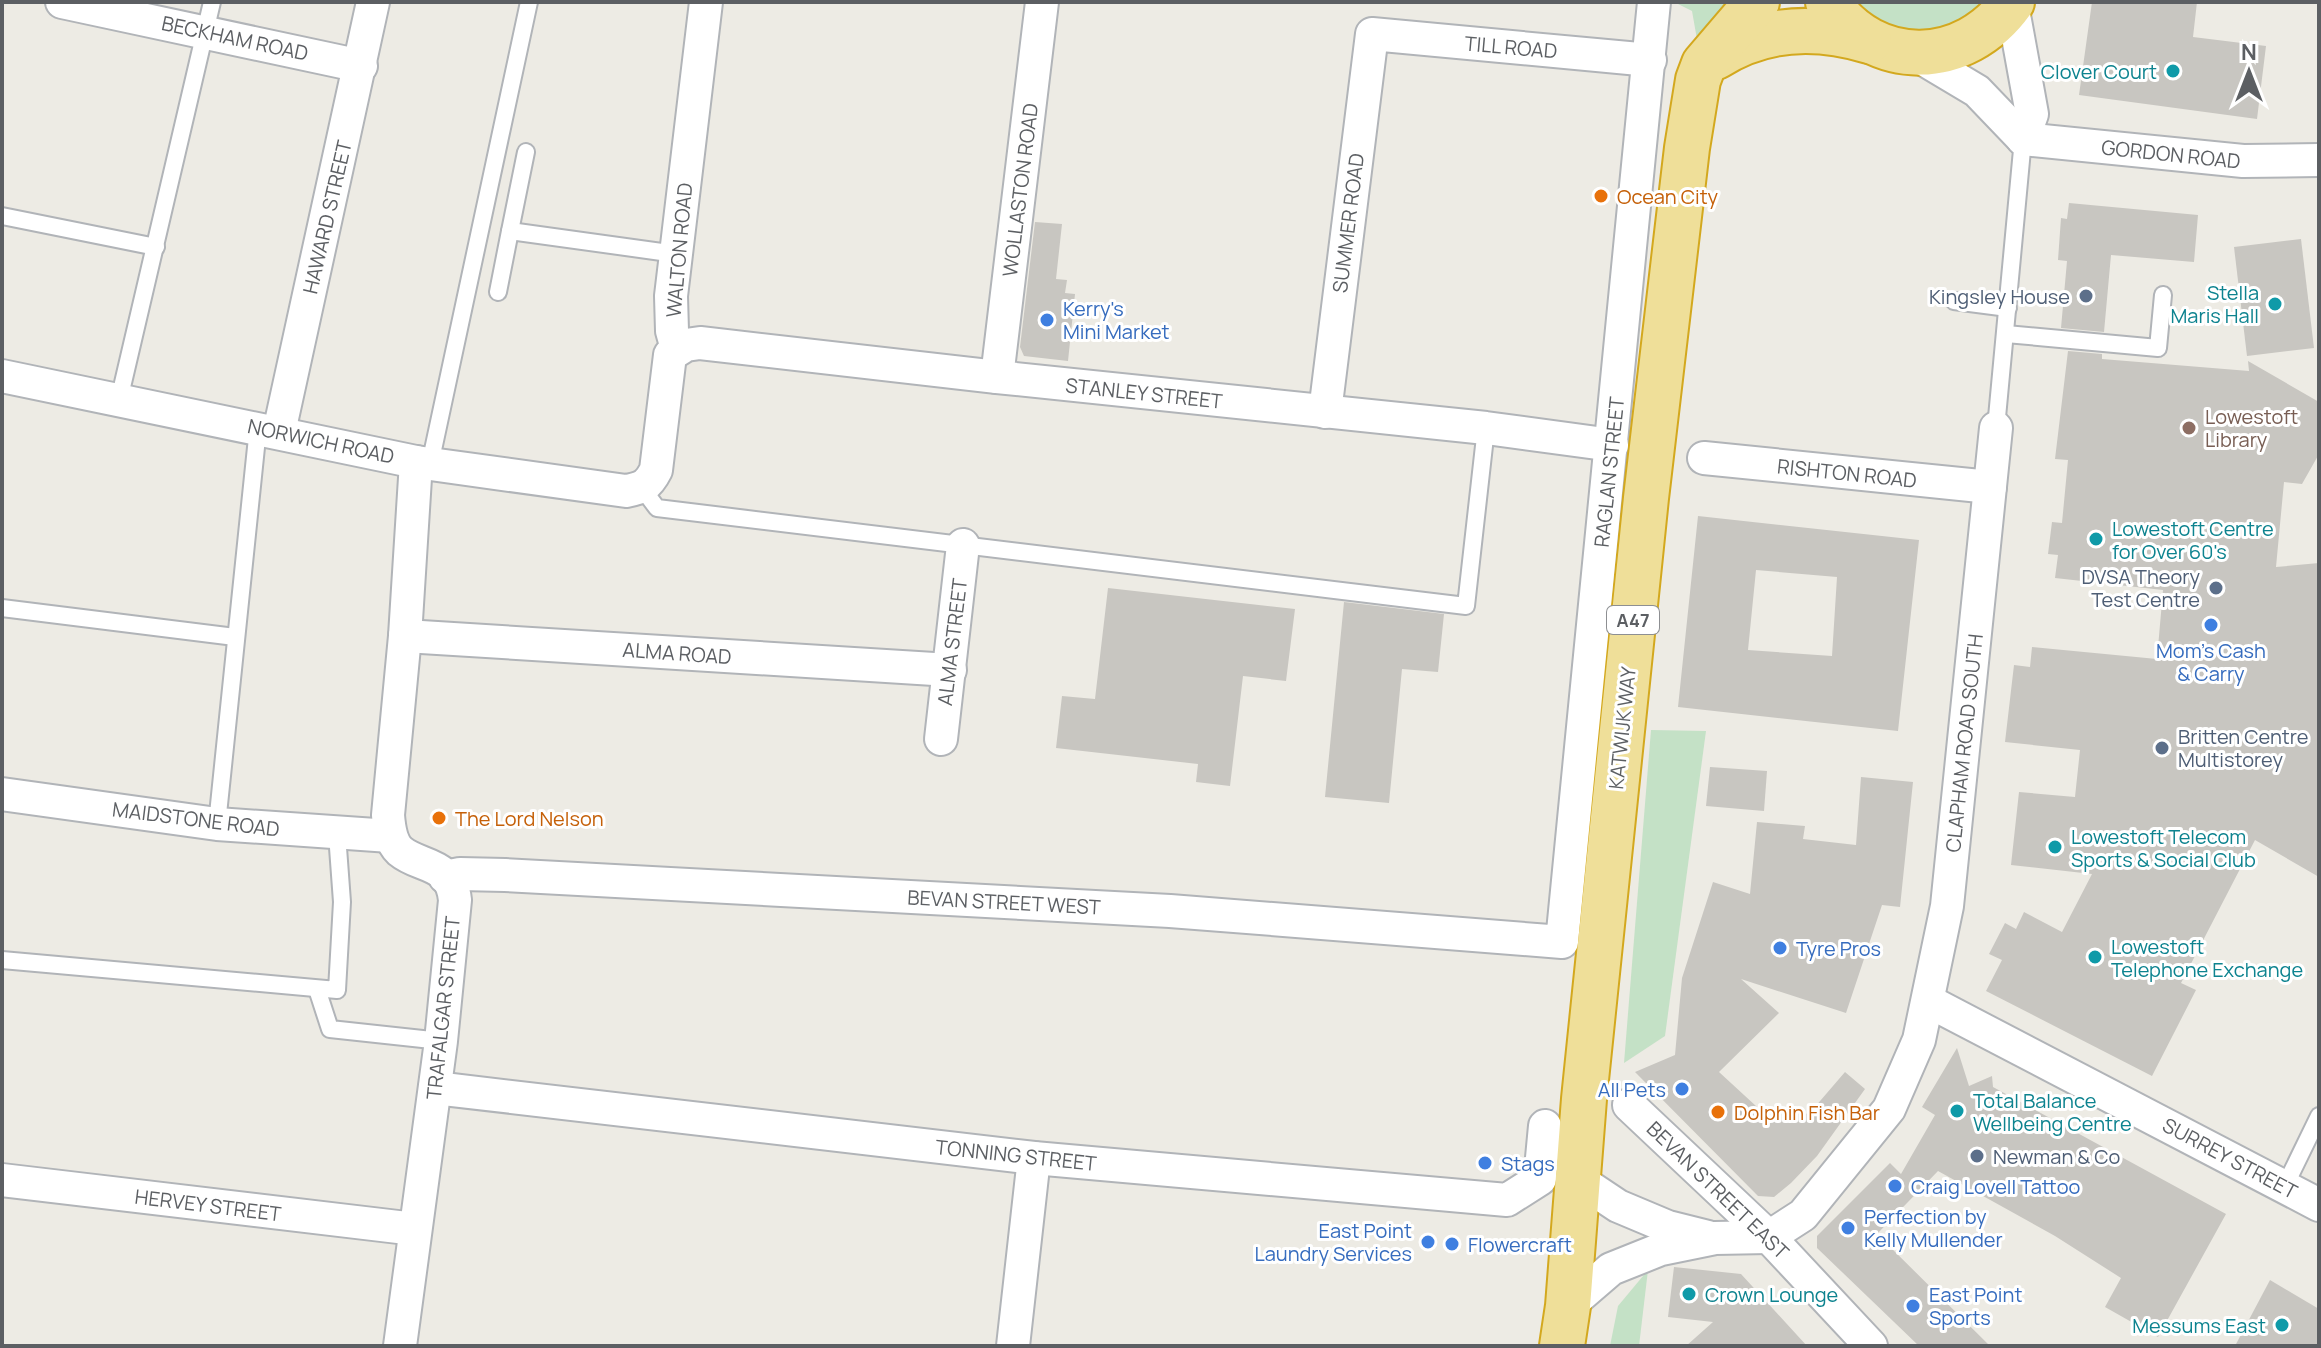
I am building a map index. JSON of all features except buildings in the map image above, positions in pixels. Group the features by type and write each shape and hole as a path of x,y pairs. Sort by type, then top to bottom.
{"highway":[{"name":"KATWIJK WAY","path":"1565,1326 1576,1178 1646,498 1687,148 1698,80 1704,64 1757,2"},
{"path":"1828,2 1852,29 1872,42"},
{"path":"1704,64 1754,38 1813,30 1842,33 1915,54 1938,52 1960,46 1989,28 2012,3"}],"street":[{"name":"BECKHAM ROAD","path":"62,2 210,17 361,66"},
{"name":"HAWARD STREET","path":"268,430 361,66 373,2"},
{"name":"WALTON ROAD","path":"642,488 650,482 656,470 667,365 670,355 677,349 672,331 671,296 706,2"},
{"name":"WOLLASTON ROAD","path":"997,377 1042,2"},
{"name":"RAGLAN STREET","path":"1562,942 1654,2"},
{"name":"CLAPHAM ROAD SOUTH","path":"2012,3 2032,114 2023,139"},
{"name":"TILL ROAD","path":"1372,34 1650,60"},
{"name":"SUMMER ROAD","path":"1325,412 1372,34"},
{"path":"1915,54 1977,91 2023,139"},
{"name":"GORDON ROAD","path":"2023,139 2243,161 2319,160"},
{"name":"STANLEY STREET","path":"677,349 700,343 1486,428 1612,445"},
{"name":"NORWICH ROAD","path":"2,376 423,463 626,491 642,488"},
{"name":"CLAPHAM ROAD SOUTH","path":"1769,1237 1803,1215 1889,1109 1919,1040 1947,906 1996,428"},
{"name":"RISHTON ROAD","path":"1704,458 1990,487"},
{"path":"423,463 388,815 390,836 400,851 438,868 445,877"},
{"name":"ALMA STREET","path":"941,739 963,545"},
{"name":"ALMA ROAD","path":"405,636 950,670"},
{"name":"MAIDSTONE ROAD","path":"2,794 217,824 390,836"},
{"name":"BEVAN STREET WEST","path":"445,877 460,874 505,875 1155,910 1562,942"},
{"name":"TRAFALGAR STREET","path":"400,1346 441,1041 455,900 454,889 445,877"},
{"name":"SURREY STREET","path":"1928,1001 2319,1205"},
{"name":"TONNING STREET","path":"435,1088 1034,1158 1507,1200 1540,1179 1545,1126"},
{"name":"BEVAN STREET EAST","path":"1629,1105 1769,1237 1871,1346"},
{"path":"1013,1346 1034,1158"},
{"path":"1576,1178 1618,1206 1668,1227 1715,1238"},
{"name":"HERVEY STREET","path":"2,1180 415,1229"},
{"path":"1565,1326 1611,1269 1661,1249 1715,1238 1769,1237"}],"lane":[{"path":"423,463 529,2"},
{"path":"119,400 210,17"},
{"name":"CLAPHAM ROAD SOUTH","path":"1996,428 2023,139"},
{"path":"498,292 526,152"},
{"path":"2,216 156,247"},
{"path":"510,231 676,254"},
{"path":"2006,334 2158,348 2163,295"},
{"path":"1954,301 2008,308"},
{"path":"642,488 657,508 1466,606 1486,428"},
{"path":"217,824 235,637 268,430"},
{"path":"2,608 235,637"},
{"path":"2,960 337,990 342,902 337,834"},
{"path":"317,989 330,1029 441,1041"},
{"path":"2285,1186 2319,1116"}],"green space":[{"path":"1678,2 1733,2 1698,45 1692,11"},
{"path":"1853,2 1987,2 1954,24 1916,32 1884,25"},
{"path":"1651,730 1706,731 1665,1036 1624,1063"},
{"path":"1648,1270 1639,1346 1610,1346 1618,1306"}],"place":[{"name":"Clover Court","path":"2173,71"},
{"name":"Ocean City","path":"1601,196"},
{"name":"Kingsley House","path":"2086,296"},
{"name":"Stella Maris Hall","path":"2275,304"},
{"name":"Kerry's Mini Market","path":"1047,320"},
{"name":"Lowestoft Library","path":"2189,428"},
{"name":"Lowestoft Centre for Over 60's","path":"2096,539"},
{"name":"DVSA Theory Test Centre","path":"2216,588"},
{"name":"Mom’s Cash & Carry","path":"2211,625"},
{"name":"Britten Centre Multistorey","path":"2162,748"},
{"name":"The Lord Nelson","path":"439,818"},
{"name":"Lowestoft Telecom Sports & Social Club","path":"2055,847"},
{"name":"Tyre Pros","path":"1780,948"},
{"name":"Lowestoft Telephone Exchange","path":"2095,957"},
{"name":"All Pets","path":"1682,1089"},
{"name":"Total Balance Wellbeing Centre","path":"1957,1111"},
{"name":"Dolphin Fish Bar","path":"1718,1112"},
{"name":"Newman & Co","path":"1977,1156"},
{"name":"Stags","path":"1485,1163"},
{"name":"Craig Lovell Tattoo","path":"1895,1186"},
{"name":"Perfection by Kelly Mullender","path":"1848,1228"},
{"name":"East Point Laundry Services","path":"1428,1242"},
{"name":"Flowercraft","path":"1452,1244"},
{"name":"Crown Lounge","path":"1689,1294"},
{"name":"East Point Sports","path":"1913,1306"},
{"name":"Messums East","path":"2282,1325"}]}
